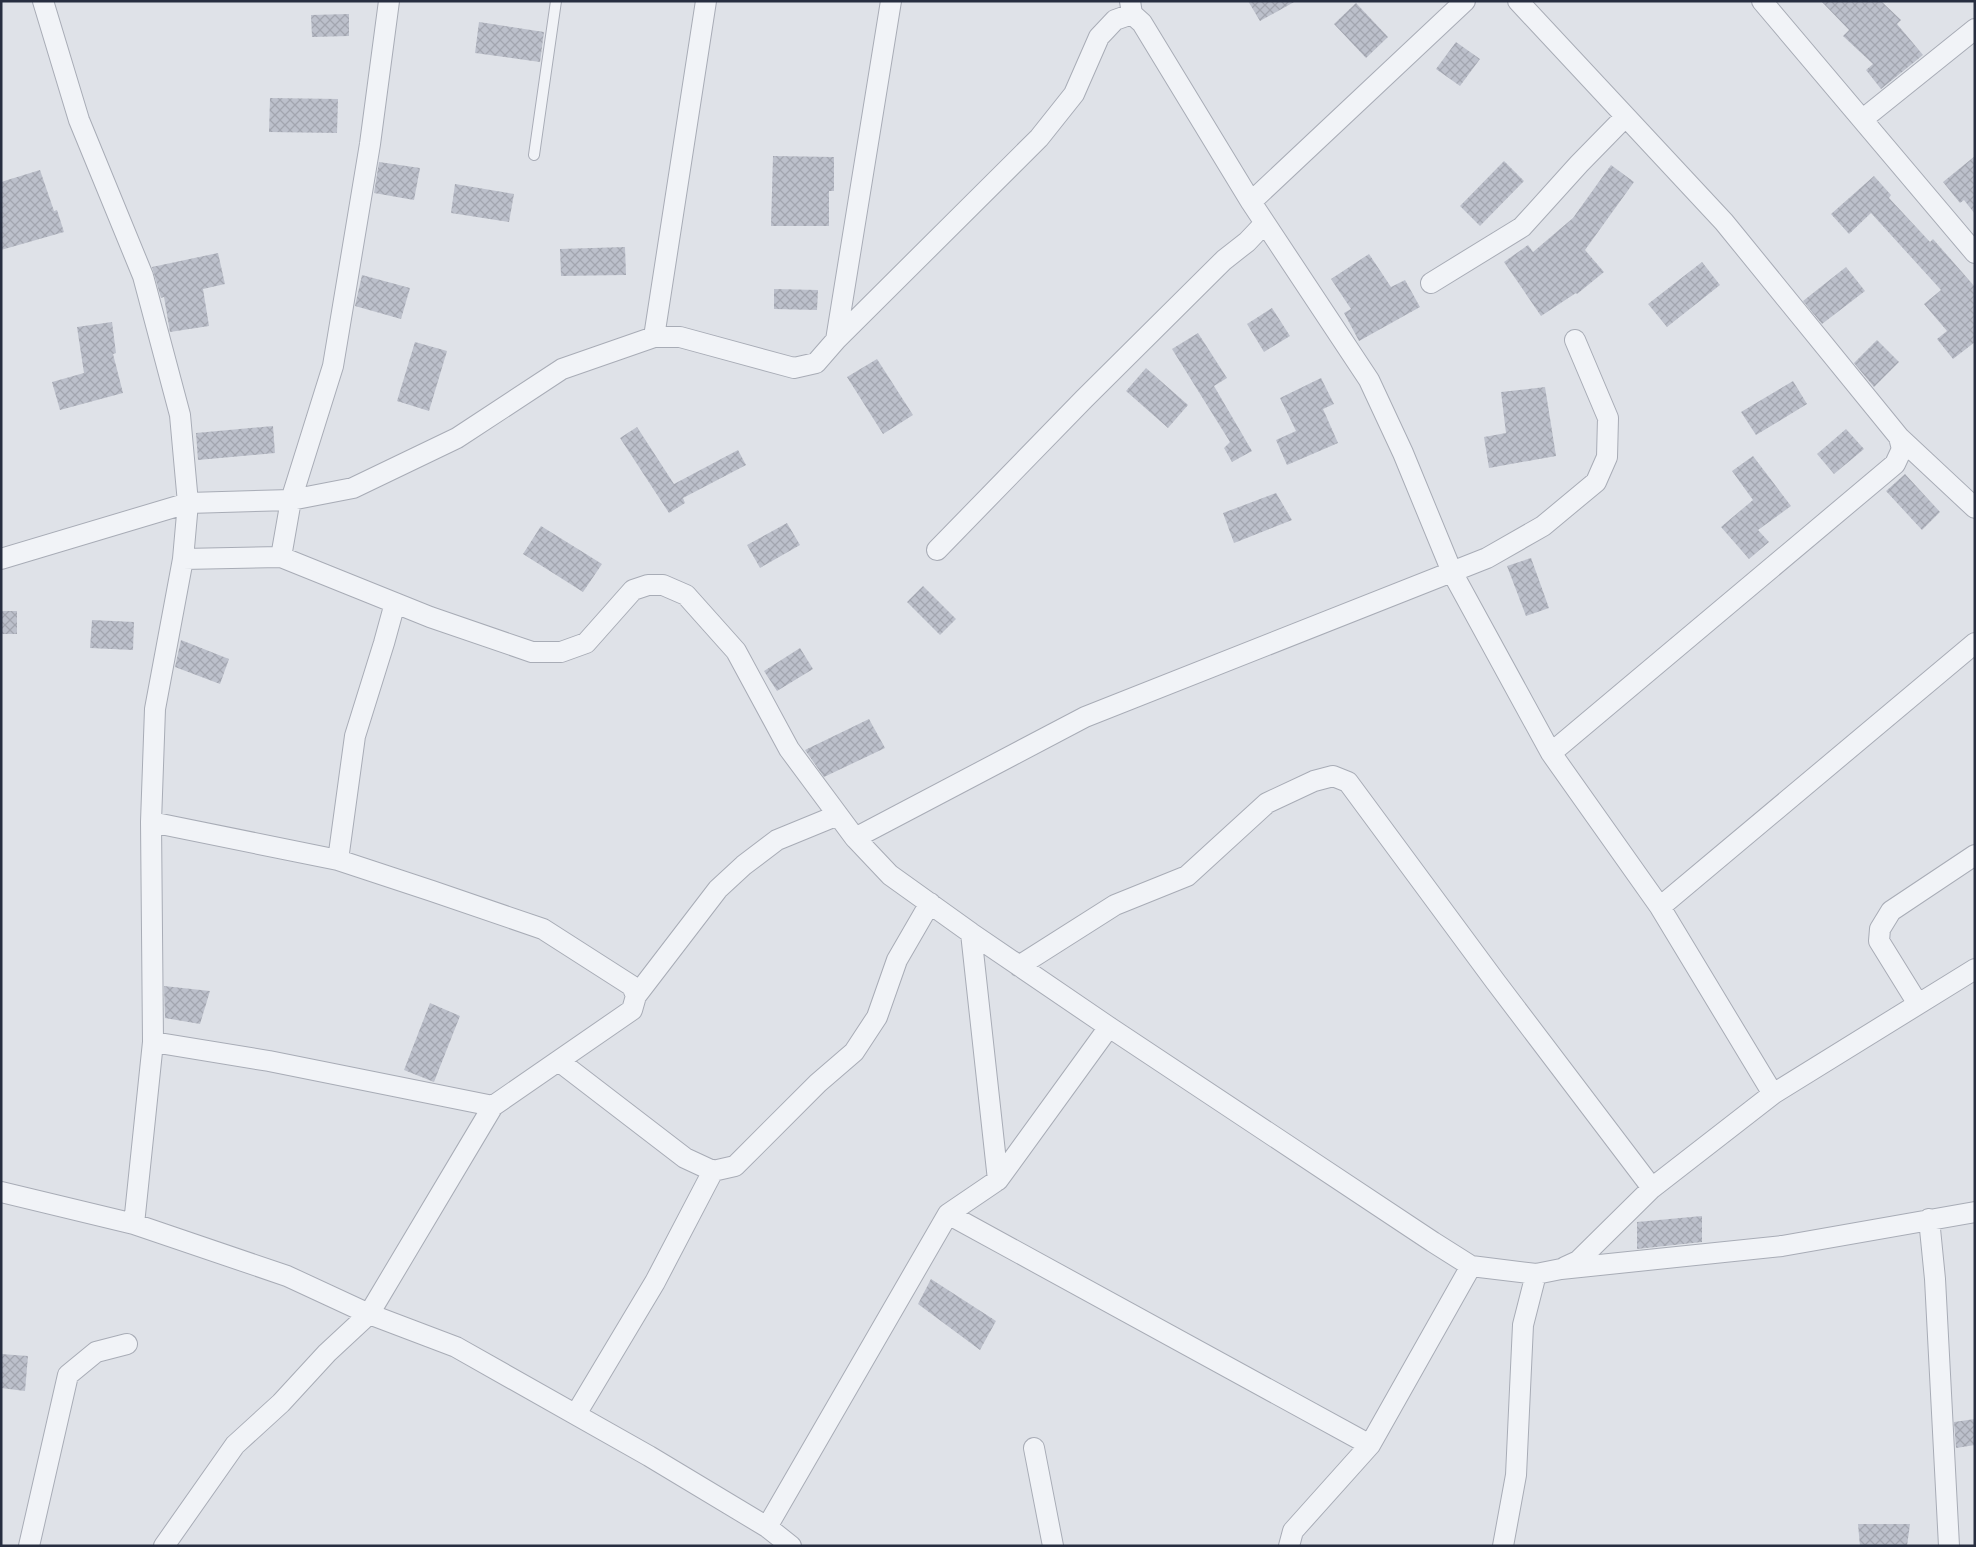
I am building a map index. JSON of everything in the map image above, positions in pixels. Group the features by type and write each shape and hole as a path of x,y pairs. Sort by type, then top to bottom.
{"street":[{"path":"43,1 79,120 143,276 180,415 188,503 183,560 155,709 151,822 152,1042 134,1224"},
{"path":"281,557 291,500 333,366 370,144 388,1"},
{"path":"654,337 706,1"},
{"path":"836,340 891,1"},
{"path":"1251,202 1465,1"},
{"path":"1518,1 1724,222 1899,437 1975,508"},
{"path":"1762,1 1974,249"},
{"path":"1,559 188,503 291,500 353,488 457,438 562,369 654,337 680,337 794,368 816,363 836,340 1039,138 1074,94 1099,36 1114,20 1131,8 1251,202 1369,380 1403,453 1452,572 1551,753 1660,907 1773,1094"},
{"path":"1862,119 1975,29"},
{"path":"1431,282 1522,227 1625,117"},
{"path":"937,550 1084,399 1224,260 1248,242 1265,223"},
{"path":"855,838 1086,716 1487,558 1543,526 1596,482 1607,457 1608,418 1574,340"},
{"path":"1551,753 1895,464 1902,449 1899,437"},
{"path":"183,560 281,557 430,617 532,652 561,652 586,643 633,590 663,585 686,596 736,651 789,749 855,838 890,874 971,933 1109,1027 1471,1266 1536,1274 1561,1269 1782,1246 1975,1212"},
{"path":"338,860 355,736 395,603"},
{"path":"1660,907 1975,643"},
{"path":"1019,966 1114,905 1187,876 1267,803 1314,781 1333,776 1348,782 1652,1188"},
{"path":"164,1546 235,1445 281,1403 327,1353 369,1314 494,1106 560,1062 632,1010 636,996 718,889 744,864 777,840 838,815"},
{"path":"151,822 338,860 542,929 632,986 636,996"},
{"path":"1918,1004 1879,941 1880,929 1891,911 1975,856"},
{"path":"560,1062 684,1158 713,1171 735,1166 818,1083 854,1052 877,1017 896,960 930,903"},
{"path":"971,933 998,1180"},
{"path":"1561,1269 1578,1261 1652,1188 1773,1094 1975,969"},
{"path":"767,1527 948,1214 998,1180 1109,1027"},
{"path":"152,1042 269,1061 494,1106"},
{"path":"576,1414 655,1282 713,1171"},
{"path":"1,1192 134,1224 287,1276 369,1314 456,1347 649,1456 767,1527 791,1546"},
{"path":"948,1214 1370,1445"},
{"path":"1928,1219 1935,1279 1949,1546"},
{"path":"1289,1546 1293,1531 1370,1445 1471,1266"},
{"path":"1503,1546 1516,1467 1523,1325 1536,1274"},
{"path":"29,1546 68,1375 96,1352 127,1344"},
{"path":"1034,1448 1054,1546"}],"lane":[{"path":"534,154 556,1"}],"building":[{"path":"1248,1 1296,1 1260,21"},
{"path":"1821,1 1881,1 1901,20 1897,24 1923,55 1881,89 1866,70 1873,64 1843,36 1849,30"},
{"path":"1356,3 1388,37 1366,58 1334,24"},
{"path":"349,14 349,36 312,37 311,15"},
{"path":"479,22 544,32 540,62 475,53"},
{"path":"1456,42 1480,59 1460,86 1436,69"},
{"path":"270,98 338,99 337,133 269,132"},
{"path":"773,156 834,157 834,191 829,191 829,226 771,226"},
{"path":"1975,156 1975,214 1964,200 1960,203 1943,182"},
{"path":"1504,161 1524,181 1480,226 1460,206"},
{"path":"379,162 420,168 414,200 374,193"},
{"path":"1611,165 1634,182 1585,250 1604,272 1577,294 1541,316 1504,262 1528,245 1533,252 1573,218"},
{"path":"40,170 54,211 57,210 64,232 1,250 1,182"},
{"path":"1874,176 1891,195 1889,198 1930,242 1933,239 1975,287 1975,342 1953,359 1937,339 1947,331 1924,304 1941,290 1871,213 1849,234 1831,214"},
{"path":"455,184 514,194 509,222 451,213"},
{"path":"625,247 626,275 561,276 560,249"},
{"path":"218,253 225,284 203,289 209,326 170,332 164,297 161,298 152,267"},
{"path":"1369,254 1391,287 1405,280 1420,307 1359,341 1344,313 1351,309 1331,279"},
{"path":"1702,262 1720,285 1667,327 1648,304"},
{"path":"1846,267 1865,291 1822,324 1803,301"},
{"path":"362,275 410,288 401,319 355,306"},
{"path":"774,289 818,290 817,310 774,309"},
{"path":"1272,308 1290,336 1264,352 1247,324"},
{"path":"112,322 116,353 113,354 123,393 60,410 52,382 84,373 77,327"},
{"path":"1198,333 1227,378 1214,386 1252,451 1232,462 1224,448 1230,442 1172,349"},
{"path":"1877,340 1899,362 1874,387 1854,363"},
{"path":"415,342 447,351 429,411 397,401"},
{"path":"877,359 913,415 883,434 847,377"},
{"path":"1146,368 1188,405 1168,428 1126,391"},
{"path":"1321,378 1334,404 1323,409 1338,443 1287,465 1276,440 1296,431 1280,398"},
{"path":"1793,381 1807,404 1756,435 1741,412"},
{"path":"1545,387 1556,456 1489,468 1484,437 1506,433 1501,392"},
{"path":"273,426 275,453 198,460 196,433"},
{"path":"637,427 674,484 738,450 746,465 683,498 685,503 669,513 620,438"},
{"path":"1846,429 1864,449 1834,474 1817,454"},
{"path":"1753,456 1791,506 1758,530 1769,542 1749,559 1721,527 1753,500 1732,471"},
{"path":"1905,474 1940,512 1922,530 1886,491"},
{"path":"1276,493 1292,520 1234,543 1223,513"},
{"path":"787,523 800,545 760,568 747,545"},
{"path":"541,526 602,564 583,592 523,554"},
{"path":"1531,558 1549,608 1526,616 1507,566"},
{"path":"923,586 956,619 940,635 907,602"},
{"path":"1,611 17,611 17,634 1,634"},
{"path":"92,620 134,622 133,650 90,648"},
{"path":"181,640 229,659 220,684 175,667"},
{"path":"800,648 813,669 777,691 764,671"},
{"path":"869,719 885,748 824,777 805,750"},
{"path":"164,986 210,991 200,1024 165,1018"},
{"path":"430,1003 460,1016 434,1082 404,1070"},
{"path":"1702,1216 1702,1242 1637,1249 1637,1222"},
{"path":"931,1279 996,1321 980,1350 918,1304"},
{"path":"1,1354 28,1356 25,1391 1,1388"},
{"path":"1975,1419 1975,1445 1956,1448 1954,1422"},
{"path":"1858,1524 1910,1524 1907,1546 1860,1546"}]}
